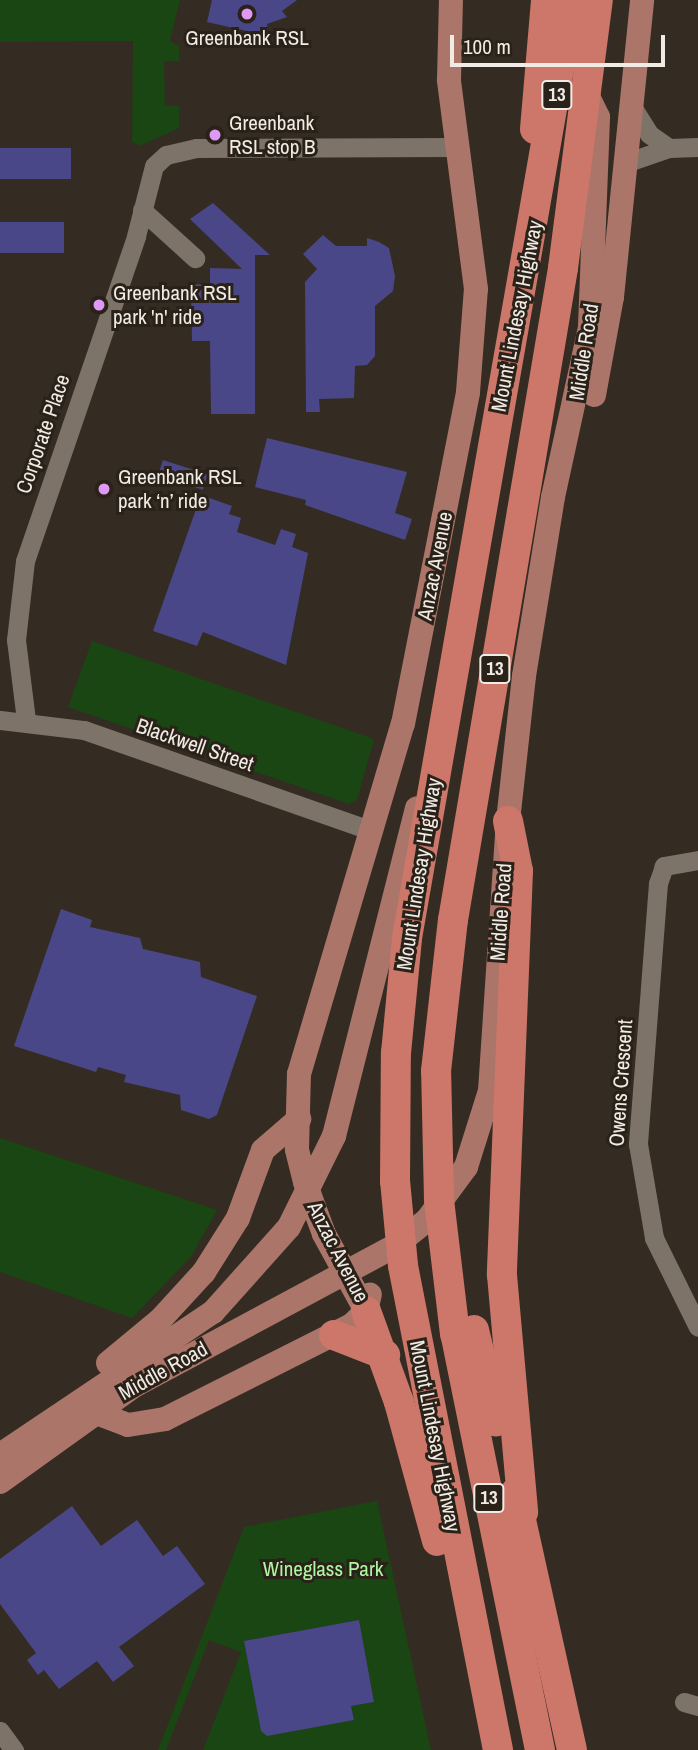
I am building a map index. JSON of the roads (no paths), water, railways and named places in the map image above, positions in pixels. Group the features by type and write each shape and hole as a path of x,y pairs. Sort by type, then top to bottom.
{"highway":[{"path":"541,189 533,156 546,0"},
{"name":"Mount Lindesay Highway","path":"498,1750 416,1345 396,1181 400,990 438,757 541,189 571,0"},
{"name":"Mount Lindesay Highway","path":"540,1750 442,1246 435,1111 446,967 587,94 598,0"},
{"path":"508,821 518,871 502,1275 523,1512"},
{"path":"442,1246 460,1272 523,1512 572,1750"},
{"path":"366,1311 385,1355 449,1585 477,1646"},
{"path":"334,1335 385,1355"}],"main road":[{"name":"Anzac Avenue","path":"366,1311 368,1284 327,1201 299,1119 305,1047 403,724 468,392 475,279 448,66 451,0"},
{"path":"547,548 567,501 603,359 628,162 642,0"},
{"name":"Middle Road","path":"0,1455 90,1403 384,1253 427,1220 466,1167 490,1091 508,821 547,548 590,327 598,117 587,94"},
{"name":"Middle Road","path":"0,1482 90,1403 213,1312 289,1227 334,1136 419,799 438,757"},
{"path":"299,1119 263,1150 238,1218 204,1272 160,1320 99,1371 90,1403 128,1425 150,1425 334,1335 366,1311"}],"street":[{"path":"633,108 649,134 669,148"},
{"name":"Corporate Place","path":"26,720 16,640 26,561 142,210 154,166 179,151 457,147"},
{"path":"628,162 669,148 698,147"},
{"path":"142,210 195,258"},
{"name":"Blackwell Street","path":"0,720 26,720 84,730 372,831"},
{"name":"Owens Crescent","path":"698,860 664,866 658,883 638,1144 654,1238 698,1327"},
{"path":"0,1731 14,1750"}],"place":[{"name":"Greenbank RSL","path":"247,14"},
{"name":"Greenbank RSL stop B","path":"215,135"},
{"name":"Greenbank RSL park 'n' ride","path":"99,305"},
{"name":"Greenbank RSL park ‘n’ ride","path":"104,489"}],"park label":[{"name":"Wineglass Park","path":"323,1569"}]}
